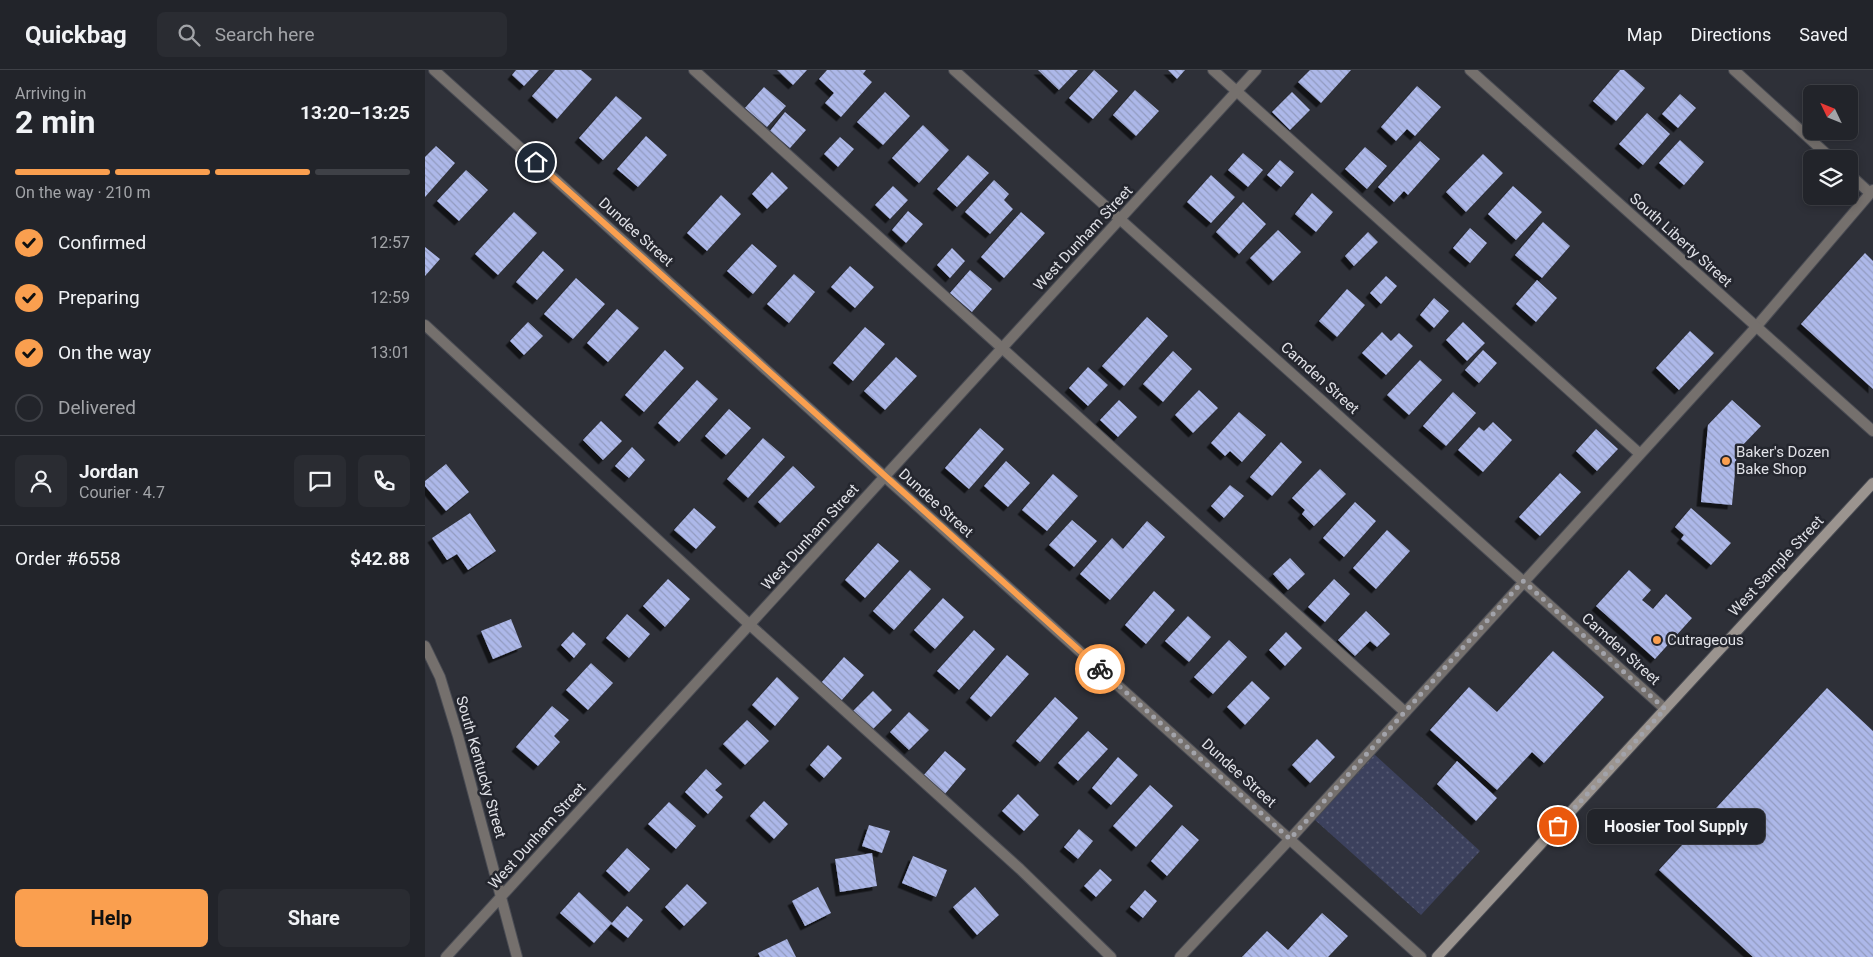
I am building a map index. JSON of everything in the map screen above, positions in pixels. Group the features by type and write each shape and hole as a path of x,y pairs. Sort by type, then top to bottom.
{"main road":[{"name":"West Sample Street","path":"1437,957 1873,483"}],"street":[{"name":"Dundee Street","path":"434,70 1421,957"},
{"path":"694,70 1405,712"},
{"name":"Camden Street","path":"954,70 1665,709"},
{"path":"1213,70 1640,454"},
{"name":"West Dunham Street","path":"446,957 1256,70"},
{"name":"South Liberty Street","path":"1470,70 1873,431"},
{"path":"1734,70 1822,150"},
{"path":"1180,957 1290,839 1756,327 1872,191 1858,181"},
{"path":"425,325 750,625 1020,869 1111,957"},
{"name":"South Kentucky Street","path":"425,646 440,677 517,957"}],"shaded area":[{"path":"1374,754 1480,851 1421,915 1315,820"}],"building":[{"path":"516,70 539,70 524,86 512,75"},
{"path":"555,70 581,70 592,79 557,119 532,96"},
{"path":"777,70 807,70 793,85"},
{"path":"827,70 866,70 863,74 872,82 841,117 825,103 834,93 819,79"},
{"path":"1038,70 1078,70 1059,90"},
{"path":"1094,70 1118,91 1093,119 1069,98"},
{"path":"1168,70 1185,70 1177,79"},
{"path":"1310,70 1351,70 1321,103 1298,82"},
{"path":"1620,70 1624,70 1645,88 1616,121 1593,101"},
{"path":"1417,86 1441,107 1415,136 1407,129 1396,141 1381,127"},
{"path":"764,87 786,106 767,127 745,108"},
{"path":"1135,90 1159,111 1136,136 1113,115"},
{"path":"885,92 910,116 883,145 857,122"},
{"path":"1292,92 1310,110 1290,130 1272,112"},
{"path":"1680,94 1696,108 1678,128 1662,114"},
{"path":"616,96 642,118 603,160 579,138"},
{"path":"785,112 806,130 790,148 770,131"},
{"path":"1647,113 1670,134 1643,165 1619,144"},
{"path":"923,125 949,150 919,183 892,158"},
{"path":"646,136 667,155 638,187 617,169"},
{"path":"840,137 854,149 838,167 824,154"},
{"path":"1680,140 1704,162 1684,185 1659,163"},
{"path":"1420,141 1440,159 1408,195 1404,191 1394,202 1378,187"},
{"path":"436,146 455,163 425,197 425,157"},
{"path":"1365,147 1387,166 1367,189 1345,169"},
{"path":"1243,153 1263,170 1248,187 1228,170"},
{"path":"1483,154 1503,173 1466,212 1446,192"},
{"path":"968,155 989,173 957,207 937,189"},
{"path":"1280,160 1294,172 1281,187 1267,175"},
{"path":"466,170 488,190 459,221 437,201"},
{"path":"772,172 788,188 767,209 752,194"},
{"path":"1211,175 1235,197 1211,223 1187,202"},
{"path":"994,180 1009,194 1004,200 1013,209 990,234 965,212"},
{"path":"893,186 908,200 890,219 875,205"},
{"path":"1513,186 1542,212 1516,240 1488,214"},
{"path":"1312,193 1333,212 1316,232 1295,214"},
{"path":"721,195 741,214 707,251 687,233"},
{"path":"1243,202 1266,224 1239,254 1216,232"},
{"path":"908,211 923,224 906,243 892,230"},
{"path":"514,212 537,233 498,275 475,254"},
{"path":"1021,212 1045,233 1004,278 981,257"},
{"path":"1543,222 1570,246 1542,278 1515,255"},
{"path":"1470,228 1487,243 1470,263 1453,248"},
{"path":"1278,230 1301,252 1273,281 1250,258"},
{"path":"1368,232 1378,242 1354,266 1345,256"},
{"path":"752,244 777,266 753,294 727,271"},
{"path":"425,247 440,259 425,276"},
{"path":"952,248 965,261 950,278 937,265"},
{"path":"543,251 564,270 537,300 516,282"},
{"path":"1865,253 1873,261 1873,389 1801,324"},
{"path":"850,266 874,287 855,308 831,287"},
{"path":"970,270 992,289 972,312 950,293"},
{"path":"794,274 815,292 789,323 767,304"},
{"path":"1386,276 1397,286 1381,304 1370,293"},
{"path":"576,278 605,304 573,339 544,314"},
{"path":"1537,280 1557,298 1536,322 1516,304"},
{"path":"1347,289 1365,305 1337,337 1319,321"},
{"path":"1434,298 1449,311 1434,328 1420,315"},
{"path":"617,309 639,328 608,362 587,343"},
{"path":"1147,317 1168,336 1124,386 1102,366"},
{"path":"528,322 543,336 524,355 510,341"},
{"path":"1463,322 1485,343 1467,361 1446,340"},
{"path":"865,327 885,344 853,381 833,363"},
{"path":"1690,331 1714,353 1679,390 1656,368"},
{"path":"1382,332 1391,341 1399,333 1413,346 1386,375 1362,353"},
{"path":"665,350 684,368 644,412 625,395"},
{"path":"1483,350 1497,363 1479,383 1465,370"},
{"path":"1173,351 1192,369 1163,402 1143,384"},
{"path":"896,357 917,376 885,410 864,391"},
{"path":"1420,360 1442,380 1409,415 1387,395"},
{"path":"1088,367 1108,385 1088,406 1069,388"},
{"path":"697,380 718,399 679,442 658,423"},
{"path":"1199,390 1218,408 1193,433 1175,415"},
{"path":"1453,392 1476,413 1446,446 1423,426"},
{"path":"1119,400 1137,417 1118,437 1100,420"},
{"path":"1732,400 1761,426 1737,451 1732,505 1701,502 1708,425"},
{"path":"729,409 751,428 726,455 705,436"},
{"path":"1239,412 1266,435 1242,462 1230,451 1225,456 1211,443"},
{"path":"601,421 622,441 603,460 583,440"},
{"path":"1493,422 1512,440 1483,472 1458,450 1479,427 1484,431"},
{"path":"980,428 1004,449 969,489 945,468"},
{"path":"1596,429 1618,449 1597,471 1576,451"},
{"path":"763,438 785,457 748,498 727,479"},
{"path":"1281,442 1302,462 1272,496 1250,477"},
{"path":"632,447 645,460 629,478 615,466"},
{"path":"1006,461 1030,483 1008,507 984,486"},
{"path":"446,464 469,492 446,511 425,486 425,481"},
{"path":"793,466 815,487 780,523 758,502"},
{"path":"1320,469 1346,494 1314,526 1302,514 1305,510 1292,498"},
{"path":"1560,473 1581,492 1540,536 1519,517"},
{"path":"1053,474 1078,496 1047,531 1022,510"},
{"path":"1230,485 1244,496 1224,518 1211,506"},
{"path":"1355,502 1376,521 1344,557 1323,538"},
{"path":"694,508 716,527 696,549 674,530"},
{"path":"1691,508 1731,543 1711,565 1681,539 1684,535 1675,527"},
{"path":"470,513 496,551 468,570 457,554 447,560 432,538"},
{"path":"1072,520 1097,541 1074,567 1049,545"},
{"path":"1147,521 1165,537 1110,600 1080,574 1112,538 1123,549"},
{"path":"1387,530 1410,551 1376,589 1353,568"},
{"path":"878,543 899,561 865,598 845,580"},
{"path":"1290,558 1305,574 1288,590 1273,574"},
{"path":"910,570 931,589 894,630 873,611"},
{"path":"1629,570 1651,590 1642,600 1653,609 1666,594 1692,618 1655,659 1596,606"},
{"path":"668,579 690,599 665,627 643,606"},
{"path":"1334,579 1350,594 1325,622 1308,607"},
{"path":"1154,591 1175,610 1146,644 1125,625"},
{"path":"943,598 964,617 935,649 914,630"},
{"path":"1366,611 1390,634 1377,647 1370,641 1355,656 1338,640"},
{"path":"627,614 650,634 629,658 606,638"},
{"path":"1188,616 1211,637 1189,662 1165,641"},
{"path":"511,619 522,647 493,659 481,631"},
{"path":"974,630 995,649 959,690 937,671"},
{"path":"573,632 586,644 574,658 561,645"},
{"path":"1286,632 1302,648 1285,666 1269,650"},
{"path":"1229,640 1247,657 1213,694 1194,677"},
{"path":"1553,651 1604,697 1544,763 1532,752 1497,790 1430,730 1469,687 1497,712"},
{"path":"1007,655 1029,674 991,717 970,698"},
{"path":"844,657 864,675 841,701 821,683"},
{"path":"591,663 613,683 588,710 566,690"},
{"path":"777,677 799,698 775,726 752,705"},
{"path":"1252,681 1270,698 1245,725 1227,707"},
{"path":"1827,688 1873,731 1873,957 1753,957 1659,870"},
{"path":"873,691 892,710 872,730 853,711"},
{"path":"1055,697 1078,718 1040,762 1016,741"},
{"path":"552,706 569,720 554,736 560,742 538,766 516,747"},
{"path":"909,712 929,730 909,750 890,732"},
{"path":"747,720 769,741 745,765 723,744"},
{"path":"1088,731 1108,749 1078,781 1058,763"},
{"path":"1317,739 1335,757 1310,783 1292,765"},
{"path":"828,745 842,758 824,778 810,765"},
{"path":"945,751 966,769 944,795 923,776"},
{"path":"1118,757 1138,775 1111,805 1092,788"},
{"path":"1457,761 1497,798 1476,821 1437,784"},
{"path":"706,769 722,784 715,790 723,797 708,814 685,792"},
{"path":"1150,785 1173,806 1136,847 1113,826"},
{"path":"1018,794 1039,815 1024,831 1002,811"},
{"path":"764,801 788,824 774,839 750,816"},
{"path":"669,802 696,826 676,849 648,824"},
{"path":"869,825 890,831 882,853 862,846"},
{"path":"1182,825 1199,840 1167,876 1151,861"},
{"path":"1079,829 1093,841 1078,859 1064,847"},
{"path":"627,848 650,869 629,892 606,871"},
{"path":"872,853 877,886 840,892 835,859"},
{"path":"913,856 947,870 936,897 902,883"},
{"path":"1100,869 1112,880 1096,897 1084,886"},
{"path":"687,884 707,903 684,926 665,907"},
{"path":"818,887 831,913 805,926 792,901"},
{"path":"975,887 999,915 977,935 953,907"},
{"path":"1145,890 1157,901 1143,918 1130,907"},
{"path":"579,892 612,923 627,906 643,920 628,938 611,924 594,943 560,913"},
{"path":"1322,913 1348,936 1328,957 1242,957 1267,931 1288,950"},
{"path":"787,939 796,957 760,957 758,953"}],"way so far":[{"path":"1100,669 1290,839 1523,581 1665,709 1558,826"}],"place":[{"name":"Baker's Dozen Bake Shop","path":"1726,461"},
{"name":"Cutrageous","path":"1657,640"},
{"name":"Hoosier Tool Supply","path":"1558,826"}],"route":[{"path":"536,162 1100,669"}]}
